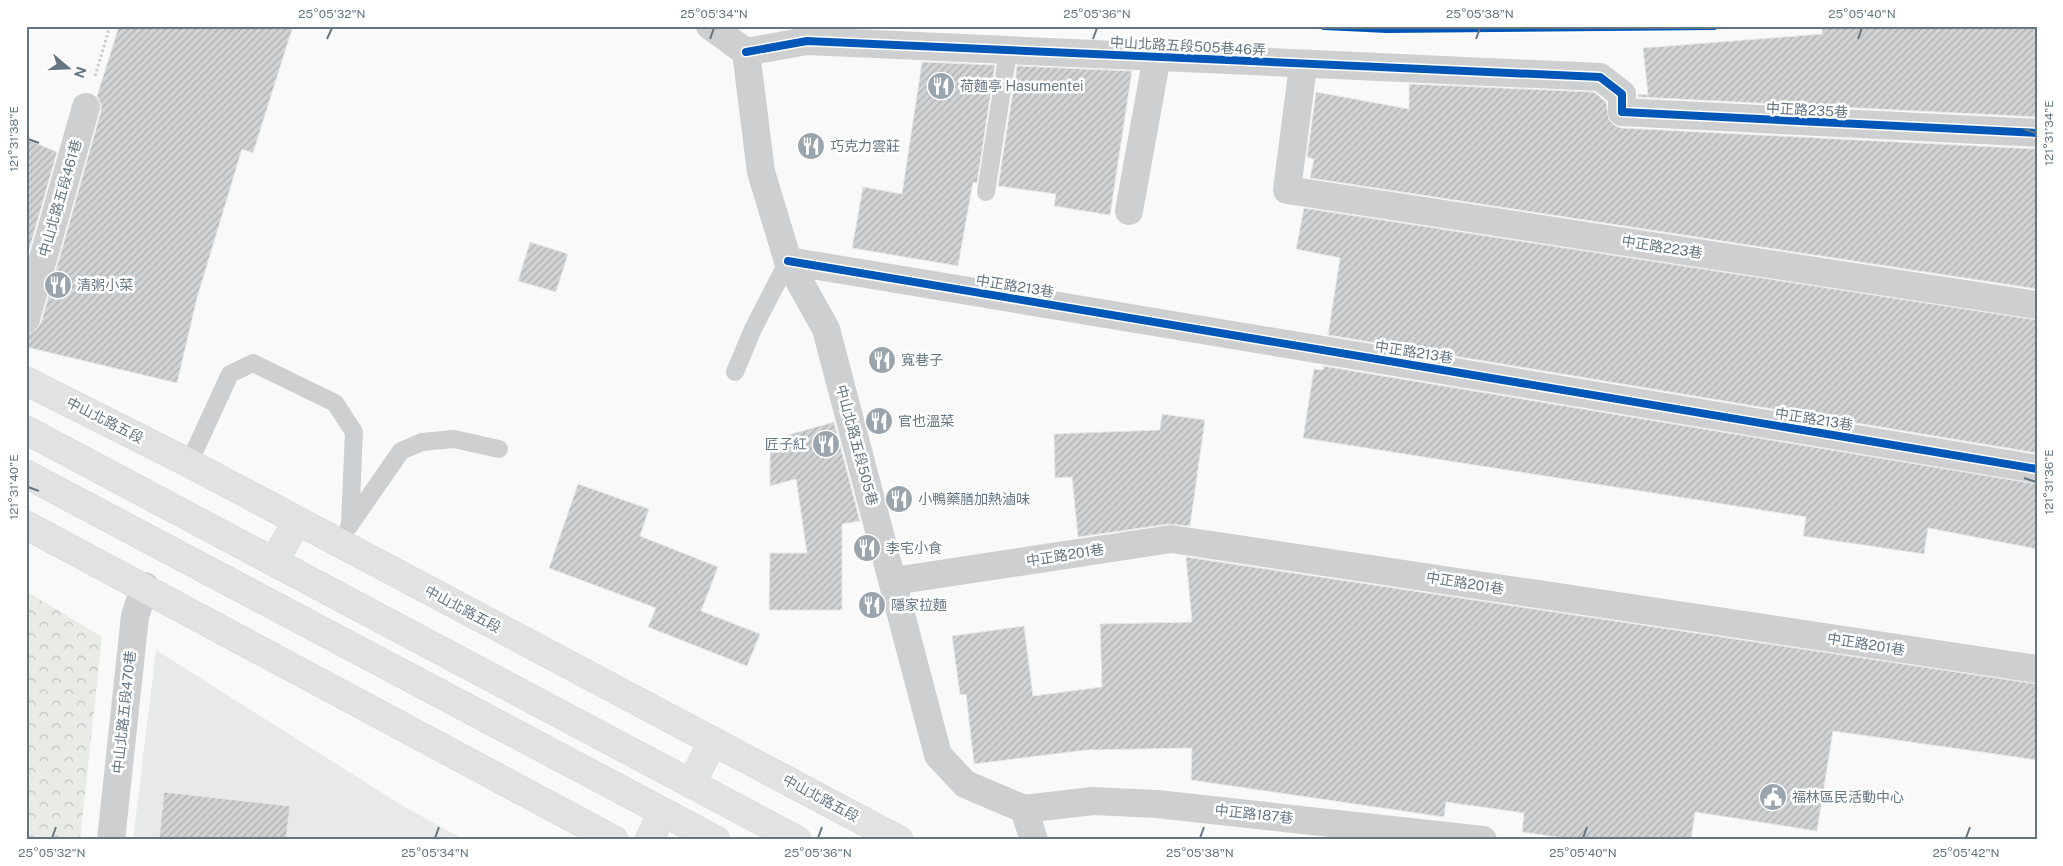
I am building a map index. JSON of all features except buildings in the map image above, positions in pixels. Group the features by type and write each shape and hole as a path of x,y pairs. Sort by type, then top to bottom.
{"main road":[{"name":"中山北路五段","path":"26,380 189,463 297,521 345,534 713,741 900,840"},
{"path":"26,430 797,840"},
{"path":"26,474 716,840"},
{"path":"274,562 297,521"},
{"path":"26,524 145,586 614,840"},
{"path":"691,784 713,741"},
{"path":"649,840 663,812"}],"street":[{"path":"710,26 746,52"},
{"name":"中山北路五段505巷46弄","path":"746,52 807,41 1008,52 1156,56 1303,66 1600,77"},
{"name":"中山北路五段505巷","path":"746,52 761,172 788,261 826,329 894,581 938,755 965,784 1024,809"},
{"path":"1129,211 1156,56"},
{"name":"中正路223巷","path":"1303,66 1287,190 2037,305"},
{"name":"中正路235巷","path":"1600,77 1622,94 1622,112 2037,133"},
{"name":"中山北路五段461巷","path":"26,318 86,107"},
{"name":"中正路213巷","path":"788,261 2037,469"},
{"name":"中正路201巷","path":"894,581 1171,539 2037,669"},
{"name":"中山北路五段470巷","path":"111,840 135,616 145,586"},
{"name":"中正路187巷","path":"1024,809 1093,801 1157,804 1484,840"},
{"path":"1024,809 1034,840"}],"lane":[{"path":"986,192 1008,52"},
{"path":"735,372 753,329 788,261"},
{"path":"189,463 230,374 253,363 334,402 354,432 345,534"},
{"path":"345,534 401,451 422,442 454,439 499,449"}],"path":[{"path":"86,107 110,26"},
{"path":"1324,26 1387,29 1714,26"}],"shaded area":[{"path":"156,650 403,806 465,840 133,840"}],"green space":[{"path":"26,591 102,637 80,840 26,840"}],"cycle path":[{"path":"1324,26 1387,29 1714,26"},
{"path":"746,52 807,41 1600,77 1622,94 1622,112 2037,133"},
{"path":"788,261 2037,469"}],"place":[{"name":"荷麵亭 Hasumentei","path":"941,86"},
{"name":"巧克力雲莊","path":"811,146"},
{"name":"清粥小菜","path":"58,285"},
{"name":"寬巷子","path":"882,360"},
{"name":"官也溫菜","path":"879,421"},
{"name":"匠子紅","path":"826,444"},
{"name":"小鴨藥膳加熱滷味","path":"899,499"},
{"name":"李宅小食","path":"867,548"},
{"name":"隱家拉麵","path":"872,605"},
{"name":"福林區民活動中心","path":"1773,797"}]}
